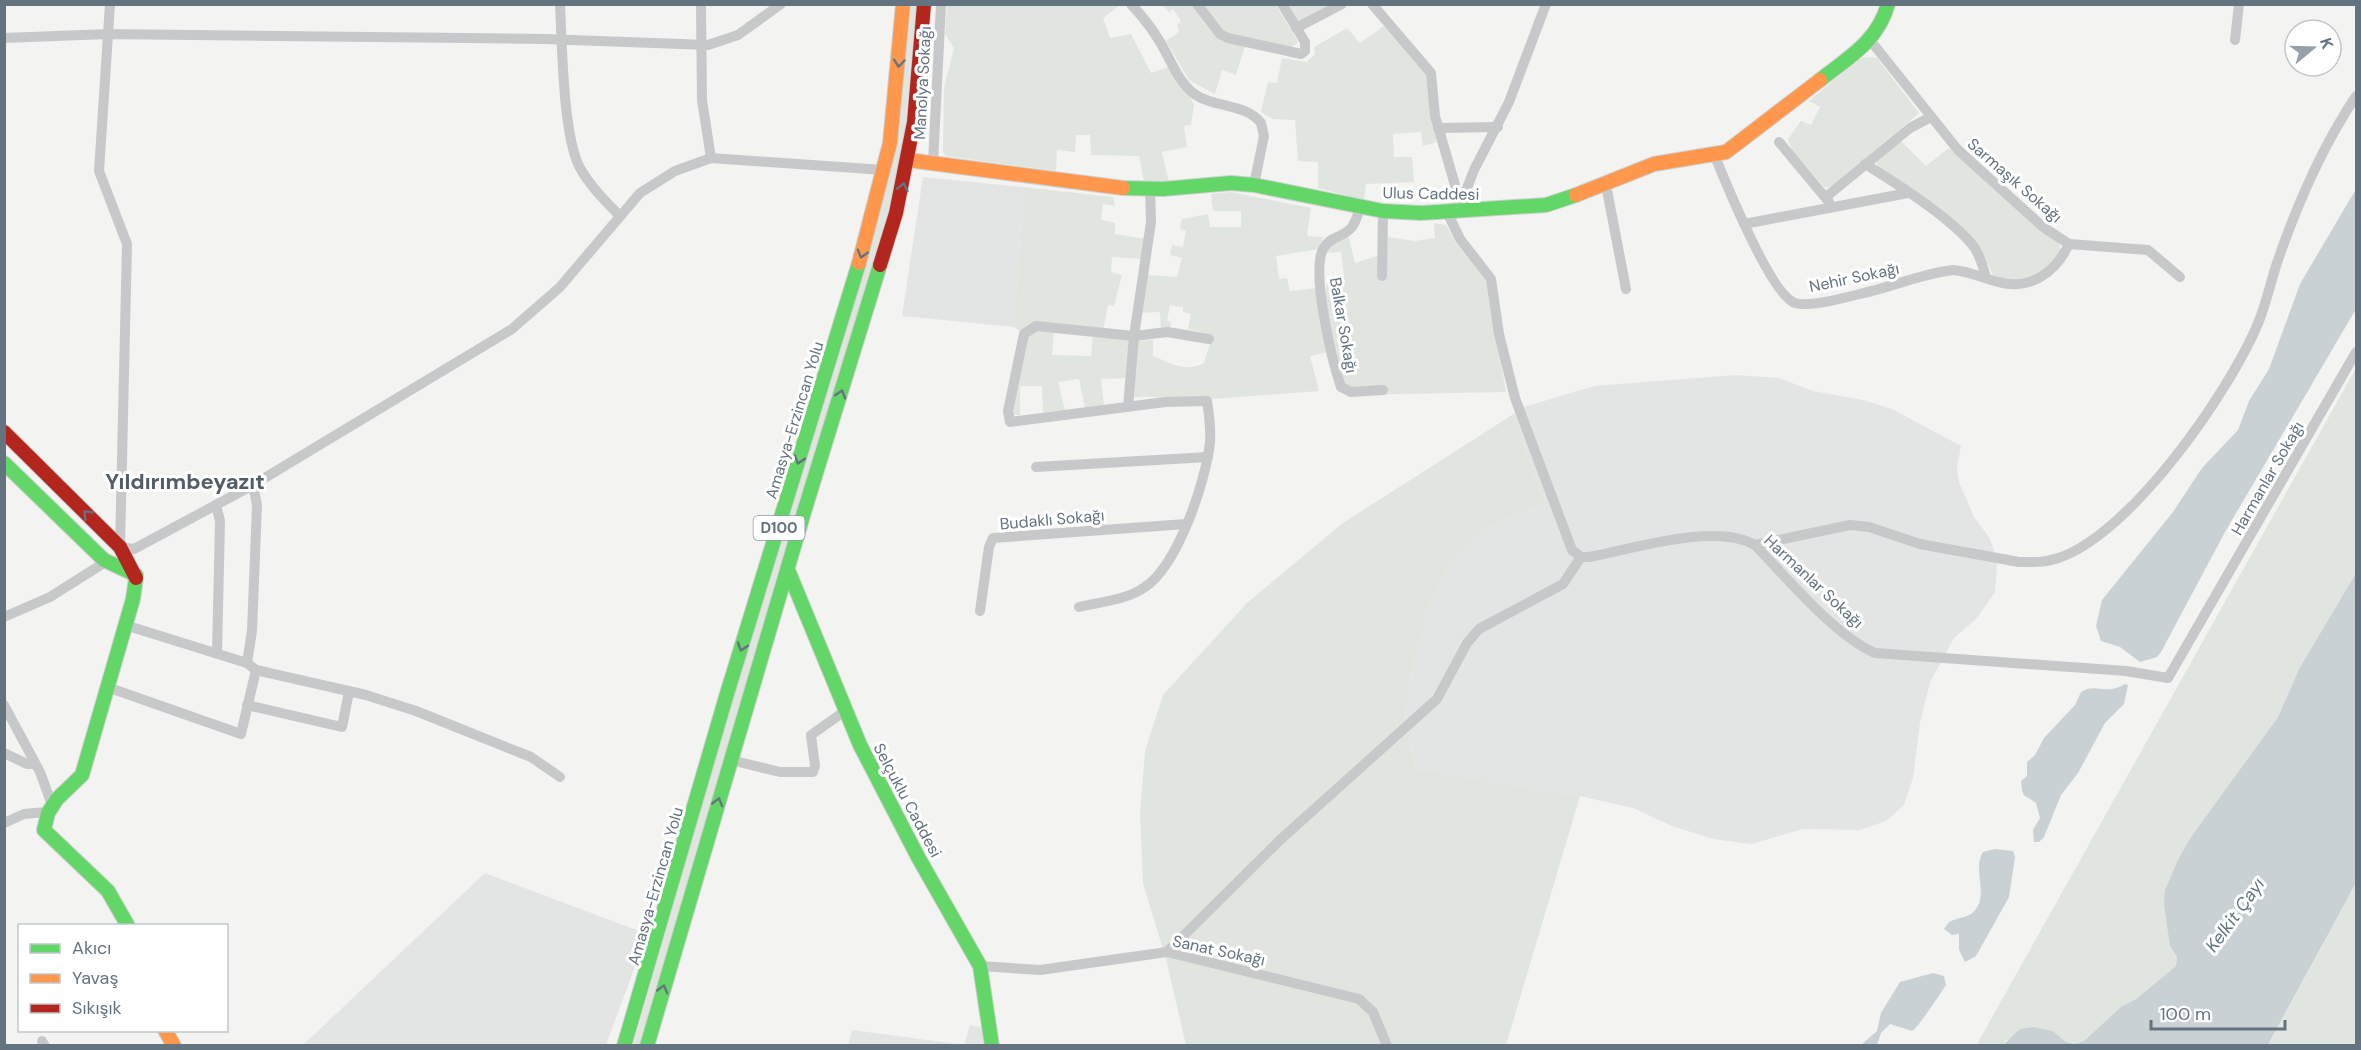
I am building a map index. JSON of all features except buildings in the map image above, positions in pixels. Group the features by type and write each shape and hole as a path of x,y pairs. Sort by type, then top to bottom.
{"main road":[{"name":"Amasya-Erzincan Yolu","path":"624,1046 726,697 856,275 884,170 893,118 903,4"},
{"name":"D100","path":"647,1046 788,570 884,258 908,160 914,122 924,4"},
{"name":"Ulus Caddesi","path":"908,160 1088,186 1150,189 1232,183 1254,185 1383,211 1453,212 1546,205 1606,185 1654,164 1726,152 1744,141 1870,40 1884,22 1888,4"},
{"path":"4,432 120,547 136,575 125,625 82,775 62,791 49,809 44,830 108,891 127,924"},
{"path":"4,463 107,561 136,575"},
{"name":"Selçuklu Caddesi","path":"788,570 845,711 882,789 980,966 992,1046"},
{"path":"166,1032 174,1046"}],"street":[{"path":"110,4 99,171 127,244 120,547 134,549 253,485 512,329 560,287 640,193 675,171 711,158 884,170"},
{"path":"560,4 571,139 579,165 595,189 620,216"},
{"path":"701,4 702,100 711,158"},
{"path":"4,38 108,34 562,40 708,45 738,34 782,4"},
{"name":"Manolya Sokağı","path":"933,163 941,4"},
{"path":"1131,4 1152,29 1192,92 1208,101 1247,113 1261,123 1264,136 1254,185"},
{"path":"1197,4 1220,34 1241,42 1301,54 1306,46 1282,4"},
{"path":"1296,28 1342,4"},
{"path":"1167,952 1280,840 1437,699 1467,643 1479,629 1563,584 1581,557 1572,550 1517,405 1499,334 1491,279 1460,239 1453,212 1455,185 1433,108 1433,81 1428,67 1372,4"},
{"path":"1453,212 1498,127 1546,4"},
{"path":"2235,40 2239,4"},
{"name":"Sarmaşık Sokağı","path":"1870,40 1929,117 1973,166 2036,221 2069,244 2148,250 2180,277"},
{"path":"1755,545 1850,525 1869,527 1920,544 2019,562 2035,562 2051,560 2067,554 2108,528 2173,463 2208,412 2246,348 2259,320 2278,261 2319,157 2356,96"},
{"path":"1826,197 1910,128 1929,117"},
{"path":"1438,128 1498,127"},
{"path":"1779,142 1833,207"},
{"name":"Nehir Sokağı","path":"1714,154 1744,224 1777,285 1795,303 1849,296 1944,271 1961,270 2012,285 2032,282 2058,263 2069,244"},
{"path":"1865,165 1908,193 1965,237 1980,257 1986,278"},
{"path":"1606,185 1626,289"},
{"path":"1128,407 1134,336 1151,222 1150,189"},
{"path":"1744,224 1908,193"},
{"name":"Balkar Sokağı","path":"1361,206 1353,226 1330,239 1321,253 1321,289 1330,351 1341,387 1352,392 1383,390"},
{"path":"1382,276 1383,211"},
{"path":"1079,607 1119,598 1143,589 1153,582 1171,558 1186,524 1208,457 1210,440 1207,401 1128,407 1010,422 1007,419 1024,334 1036,326 1134,336 1167,332 1209,339"},
{"name":"Harmanlar Sokağı","path":"1581,557 1702,537 1745,539 1755,545 1817,608 1864,648 1875,653 2126,671 2168,678 2356,352"},
{"path":"1036,467 1208,457"},
{"path":"107,687 241,734 248,705 252,666 256,517 253,485"},
{"path":"216,505 220,521 217,653"},
{"name":"Budaklı Sokağı","path":"980,611 989,547 993,538 1003,535 1186,524"},
{"path":"4,617 50,597 107,561"},
{"path":"125,625 252,666 416,711 531,757 560,777"},
{"path":"248,705 342,727 349,692"},
{"path":"4,705 35,764 49,809 24,814 4,823"},
{"path":"731,760 780,772 813,772 815,766 811,735 845,711"},
{"path":"4,753 27,764 35,764"},
{"name":"Sanat Sokağı","path":"980,966 1040,970 1167,952 1359,999 1372,1012 1387,1046"}],"shaded area":[{"path":"910,5 916,5 903,147 888,211 640,1045 633,1046 732,701 844,340"},
{"path":"947,5 1120,5 1103,18 1110,38 1131,34 1151,73 1169,67 1194,104 1191,125 1184,126 1187,147 1162,152 1169,182 1144,181 1139,156 1091,155 1090,135 1076,135 1075,152 1057,150 1056,171 946,156 943,152 944,88 954,48 945,34"},
{"path":"1162,5 1192,5 1214,31 1245,46 1236,75 1222,70 1215,94 1189,80 1166,41 1179,32 1177,25 1181,21 1173,9 1169,12"},
{"path":"1202,5 1276,5 1298,42 1290,49 1226,34"},
{"path":"1286,5 1332,5 1297,23"},
{"path":"1384,26 1428,73 1430,114 1437,142 1423,146 1421,132 1393,134 1394,157 1412,157 1414,182 1366,184 1364,200 1318,188 1318,162 1298,161 1295,120 1273,119 1261,112 1268,82 1277,83 1282,58 1307,62 1315,54 1314,47 1347,28 1360,43"},
{"path":"1861,58 1877,58 1919,113 1834,185 1825,188 1792,150 1788,139 1801,121 1811,125 1820,107 1809,101"},
{"path":"1901,141 1926,166 1949,148 2059,243 2061,252 2059,257 2030,281 1994,278 1985,258 1877,165 1877,161"},
{"path":"923,177 1023,187 1014,327 902,316"},
{"path":"1023,187 1113,197 1115,206 1103,204 1101,220 1115,223 1115,234 1145,239 1142,259 1112,257 1111,272 1122,275 1114,306 1108,305 1103,330 1020,331 1014,327"},
{"path":"1231,192 1311,208 1307,236 1323,237 1319,249 1276,256 1279,279 1287,278 1290,291 1318,288 1328,352 1310,356 1319,391 1213,399 1209,397 1134,397 1137,341 1153,340 1153,356 1172,364 1191,367 1204,363 1210,343 1209,334 1188,329 1191,314 1183,312 1183,307 1170,305 1167,321 1171,322 1170,329 1161,329 1160,312 1140,313 1147,275 1177,277 1182,258 1170,255 1172,245 1183,247 1186,231 1180,229 1182,219 1208,214 1210,227 1241,227 1241,211 1213,211 1211,194"},
{"path":"1434,223 1446,225 1456,243 1487,282 1506,392 1349,395 1331,335 1326,301 1326,287 1330,278 1344,276 1341,252 1325,253 1328,247 1348,235 1355,263 1387,253 1387,237 1415,241 1435,238"},
{"path":"1033,331 1054,332 1052,355 1091,356 1093,336 1129,340 1126,378 1101,379 1104,407 1085,408 1079,379 1058,382 1065,410 1043,412 1042,386 1020,386 1020,415 1010,415 1026,338"},
{"path":"2356,368 2356,573 2299,669 2278,717 2191,837 2170,946 2177,957 2176,966 2136,999 2122,1006 2084,1041 2074,1044 2066,1042 2053,1031 2006,1040 2003,1045 1976,1046"},
{"path":"1736,375 1779,378 1813,391 1863,400 1892,409 1961,446 1957,469 1959,482 1974,517 1989,537 1994,549 1997,566 1995,592 1977,618 1954,638 1930,682 1920,723 1913,778 1904,805 1886,821 1860,830 1803,829 1751,844 1713,839 1672,826 1633,808 1580,796 1416,768 1405,715 1414,663 1430,604 1453,558 1487,527 1545,503 1512,415 1524,407 1594,386"},
{"path":"1512,415 1545,503 1487,527 1453,558 1430,604 1414,663 1405,715 1416,768 1580,796 1506,1045 1186,1045 1166,959 1143,883 1140,814 1145,751 1163,695 1247,603 1343,523"},
{"path":"485,873 647,934 606,1045 302,1046"},
{"path":"2356,883 2356,1045 2268,1046 2353,889"},
{"path":"970,1025 986,1028 986,1045 848,1046 852,1030 964,1045"}],"water":[{"path":"2356,189 2356,309 2225,532 2161,652 2157,657 2140,662 2120,647 2101,641 2096,626 2102,600 2173,512 2202,468 2238,430 2249,401 2269,369 2300,284"},
{"name":"Kelkit Çayı","path":"2356,573 2356,883 2268,1045 2003,1045 2020,1029 2033,1027 2053,1031 2066,1042 2074,1044 2084,1041 2122,1006 2136,999 2176,966 2177,957 2170,946 2164,904 2165,890 2178,860 2191,837 2278,717 2299,669"},
{"path":"2128,685 2124,704 2105,723 2078,773 2061,795 2044,837 2039,842 2034,842 2033,830 2040,818 2036,803 2022,791 2021,781 2027,776 2027,762 2035,755 2044,738 2075,705 2081,692 2091,688 2112,689"},
{"path":"1995,849 2013,851 2015,857 2009,897 1976,956 1965,962 1959,950 1959,934 1952,935 1944,929 1949,922 1971,914 1977,908 1981,892 1980,859 1983,852"},
{"path":"1933,973 1944,976 1946,985 1915,1029 1912,1031 1890,1024 1881,1033 1877,1045 1861,1045 1877,1031 1881,1013 1900,982"}],"traffic: fast":[{"path":"1820,80 1852,56 1870,38 1888,4"},
{"path":"1123,188 1163,189 1231,183 1254,185 1383,211 1421,213 1546,205 1576,195"},
{"path":"624,1046 726,697 859,263"},
{"path":"647,1046 805,509 880,265"},
{"path":"4,463 104,560 136,575"},
{"path":"788,570 860,745 918,857 980,966 992,1046"},
{"path":"127,924 108,891 44,830 48,813 57,799 82,775 133,599 136,578"}],"traffic: slow":[{"path":"859,263 890,143 903,4"},
{"path":"1576,195 1654,164 1726,152 1820,80"},
{"path":"908,160 1123,188"},
{"path":"166,1032 174,1046"}],"traffic: jam":[{"path":"880,265 896,213 914,122 924,4"},
{"path":"4,432 120,547 136,578"}],"district":[{"name":"Yıldırımbeyazıt","path":"185,481"}]}
